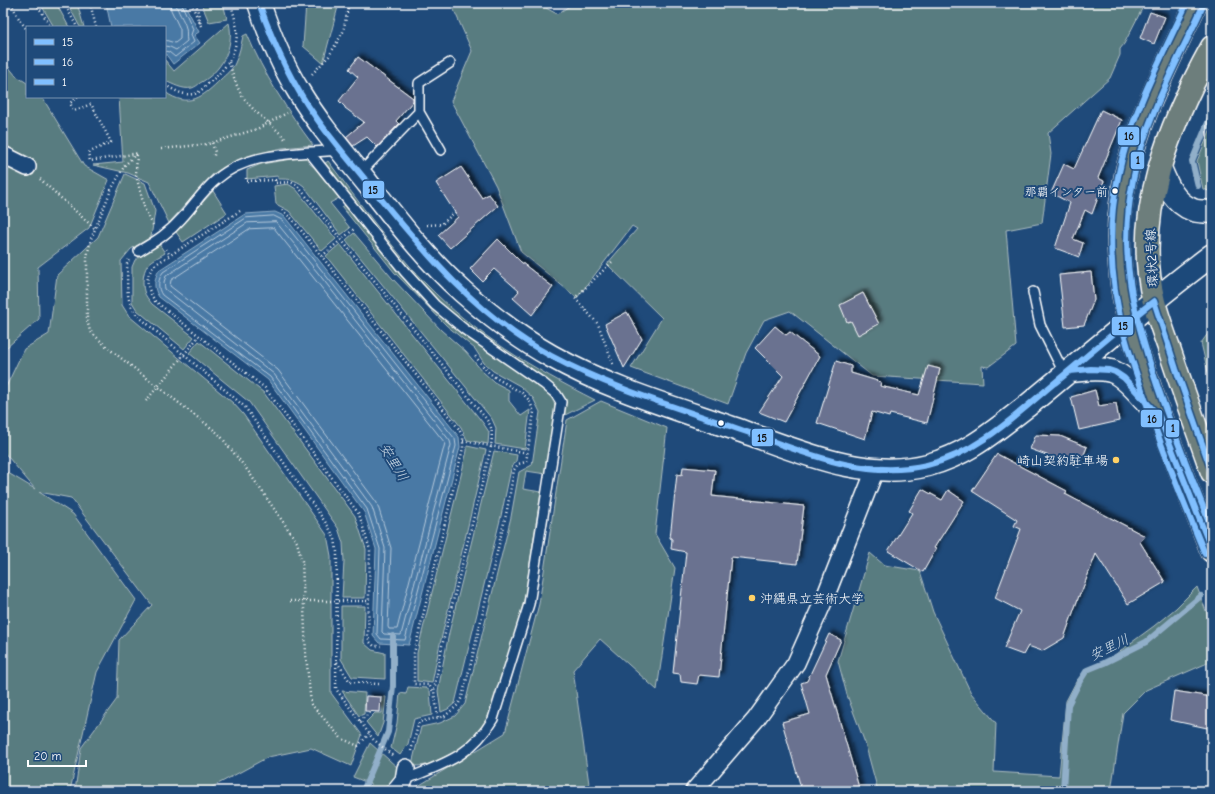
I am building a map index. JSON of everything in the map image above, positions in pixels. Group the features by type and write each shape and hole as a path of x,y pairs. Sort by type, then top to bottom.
{"main road":[{"path":"1196,3 1144,116 1131,156 1120,211 1119,251 1129,321 1159,416 1212,551"},
{"name":"環状2号線","path":"1212,48 1192,83 1176,120 1160,168 1150,207 1148,228 1148,257 1154,302 1212,472"}],"street":[{"path":"261,4 266,25 299,93 410,236 461,291 516,335 551,356 588,375 640,396 832,462 875,470 924,466 948,459 966,451 985,439 1068,373 1129,321 1212,255"},
{"path":"3,155 27,167"},
{"path":"1160,168 1168,187 1179,202 1193,210 1212,212"},
{"path":"1068,373 1100,369 1115,372 1124,378 1159,416"},
{"path":"694,791 756,718 796,663 824,600 875,470"}],"lane":[{"path":"441,150 419,112 419,83 450,63"},
{"path":"360,173 419,112"},
{"path":"139,251 160,239 172,228 216,179 228,171 245,163 274,156 341,149"},
{"path":"310,153 405,272 435,305 464,329 544,384 556,394 561,402 529,604 493,719 485,733 474,745 457,757 399,774"},
{"path":"1033,292 1040,325 1068,373"}],"path":[{"path":"11,3 26,29"},
{"path":"36,3 49,26"},
{"path":"64,3 76,26"},
{"path":"90,3 96,26"},
{"path":"190,3 201,26 196,3"},
{"path":"166,86 179,93 193,94 199,92 224,70 234,49 237,33 231,3"},
{"path":"309,77 329,56 343,32 349,3"},
{"path":"229,61 237,85 245,101 281,133 297,154"},
{"path":"76,98 70,102 74,111 91,104 111,142 88,153 90,161 138,153"},
{"path":"160,149 212,143 257,129 306,102"},
{"path":"212,143 215,152 213,158"},
{"path":"138,153 125,165 111,190 94,228 87,256 87,320 90,331 108,348 219,434 227,442 248,471 297,542 302,561 306,655 311,704 341,738 358,746 369,734"},
{"path":"138,153 136,175 145,210 154,228"},
{"path":"245,163 246,181 275,180 275,183 290,182 297,185 487,420 492,430 491,447 449,619 434,691 438,717"},
{"path":"27,167 94,228"},
{"path":"282,210 292,219 322,256 458,429 463,442 463,448 414,652 414,684 429,685 434,691"},
{"path":"240,211 169,254 156,264 148,275 149,288 155,301 265,388 359,514 370,550 368,637 374,646 381,646"},
{"path":"422,225 442,224 455,212"},
{"path":"350,223 359,234"},
{"path":"322,256 354,228"},
{"path":"139,251 127,262 128,300 131,308 137,315 245,407 328,526 335,539 337,552 336,689 399,774"},
{"path":"614,260 575,298 598,324 614,368"},
{"path":"146,401 199,336"},
{"path":"399,774 419,722 445,716 458,706 462,697 507,510 514,470 518,464 526,462 528,453 534,412 529,400 522,393 487,371 472,351"},
{"path":"463,442 528,453"},
{"path":"290,601 369,601"},
{"path":"337,661 350,682 379,684"},
{"path":"360,721 372,711"}],"green space":[{"path":"40,3 56,3 68,26 53,26"},
{"path":"67,3 77,3 84,26 79,26"},
{"path":"201,3 223,3 227,19 209,22"},
{"path":"306,3 339,3 323,63 303,46"},
{"path":"451,3 537,3 557,14 574,3 1145,3 1120,49 1120,55 1110,78 1048,133 1051,154 1042,223 1006,230 1016,346 988,367 982,366 983,383 872,376 790,311 764,320 746,353 728,404 631,368 662,318 607,264 637,229 632,226 577,298 521,252 496,186 451,101 472,51"},
{"path":"229,23 230,41 225,58 220,66 208,78 192,88 181,87 166,81 166,61 174,71"},
{"path":"247,34 261,64 277,92 313,145 282,148 231,163 213,174 169,223 149,182 128,173 93,165 123,162 119,98 166,98 166,93 181,100 195,99 202,96 233,67 238,57 243,36"},
{"path":"3,60 16,76 26,82 26,98 43,98 84,166 109,180 89,228 38,267 39,319 6,348 6,387 24,349 49,334 57,275 98,237 125,174 145,183 155,211 151,237 131,249 121,261 122,305 129,316 233,403 243,414 327,535 331,556 331,693 362,735 351,766 311,748 268,757 205,791 75,791 81,748 117,699 119,640 152,605 71,498 39,492 73,514 136,600 97,672 71,786 68,791 3,791 3,470 35,489 3,451 3,394 6,388 3,388"},
{"path":"1212,126 1212,192 1203,189 1197,161"},
{"path":"305,157 339,198 330,203 350,228 341,235 304,186 298,182 278,179 278,176 247,179 247,170 261,164"},
{"path":"328,161 400,255 426,284 445,302 484,335 527,363 595,400 565,415 564,403 469,330 430,295 410,272 324,164"},
{"path":"288,184 296,189 336,239 322,251 289,211 276,204 274,186"},
{"path":"213,191 227,213 183,242 176,232"},
{"path":"345,205 406,280 439,314 540,386 552,399 556,410 546,474 526,471 523,489 541,492 525,596 519,623 490,713 481,731 460,750 427,765 417,766 412,764 421,727 440,723 455,716 465,704 511,517 519,472 532,465 540,412 533,398 520,386 493,371 484,363 475,349 446,325 395,273 342,207"},
{"path":"354,233 392,278 441,330 466,352 482,371 494,382 509,390 509,401 521,416 530,410 525,449 495,444 496,428 492,419 346,240"},
{"path":"159,244 165,253 153,260 147,266 143,278 144,291 152,304 194,337 184,349 137,310 132,302 132,267 135,260"},
{"path":"340,244 483,423 489,432 488,444 467,440 461,427 326,256"},
{"path":"1212,328 1212,389 1201,343"},
{"path":"199,341 264,393 355,516 366,549 365,598 342,598 344,561 343,543 338,528 249,402 189,353"},
{"path":"601,401 667,428 655,534 675,568 657,690 600,639 573,670 590,791 410,791 505,733 539,604 567,420"},
{"path":"467,446 486,450 432,683 417,681 417,653"},
{"path":"494,451 517,455 516,461 511,469 501,516 455,703 448,709 441,712 438,691 449,633"},
{"path":"870,553 884,565 920,571 933,612 971,693 996,723 994,772 1059,776 1066,701 1077,680 1086,670 1109,659 1154,626 1176,608 1197,587 1212,627 1212,661 1146,690 1123,713 1111,791 878,791 865,743 847,695 838,661"},
{"path":"341,606 365,606 364,643 372,650 385,653 385,679 352,677 341,659"},
{"path":"408,687 426,688 430,691 432,715 414,719 408,744 400,755 391,748 397,723 400,693 406,694"},
{"path":"342,691 365,693 364,714 359,716"},
{"path":"383,697 386,697 383,723 378,737 366,722 375,713 382,713"},
{"path":"370,743 398,768 400,776 390,791 370,791 371,784 353,777"}],"water":[{"path":"106,3 184,3 199,32 194,35 200,43 173,64 166,54 166,26 111,26"},
{"path":"275,212 284,216 459,437 460,447 409,645 379,643 373,636 376,549 364,512 268,380 159,297 155,287 155,280 159,270 245,214"}],"building":[{"path":"1150,12 1165,17 1154,44 1140,38"},
{"path":"358,57 413,98 413,101 396,121 399,124 377,147 367,137 353,146 346,137 364,122 345,108 339,101 358,77 349,69"},
{"path":"1101,110 1122,120 1098,178 1104,181 1092,214 1085,210 1073,239 1083,243 1079,257 1055,248 1070,203 1051,193 1064,164 1074,169"},
{"path":"461,167 482,198 489,194 498,206 450,248 438,235 458,217 436,183"},
{"path":"498,239 521,262 553,287 532,315 513,298 519,291 494,269 482,281 470,269"},
{"path":"1091,272 1094,300 1084,325 1065,327 1059,275"},
{"path":"863,293 879,324 858,335 851,321 847,322 840,305"},
{"path":"627,312 642,339 624,368 605,324"},
{"path":"775,326 786,335 790,332 820,356 784,422 759,412 783,376 755,348"},
{"path":"836,361 851,366 851,373 881,382 880,386 919,395 928,366 940,369 927,423 890,414 889,417 872,412 865,439 817,423"},
{"path":"1095,390 1099,406 1116,403 1119,421 1079,430 1071,397"},
{"path":"1036,435 1060,436 1087,447 1079,467 1030,449"},
{"path":"997,454 1067,491 1065,494 1145,536 1140,542 1165,582 1128,604 1096,554 1064,638 1042,651 1028,646 1023,655 1004,648 1020,611 995,598 1021,529 1014,526 1017,520 972,491"},
{"path":"683,467 715,470 712,496 804,506 797,564 731,557 719,677 699,675 697,684 681,682 680,674 673,673 686,552 671,549 672,539 670,538 677,474 682,475"},
{"path":"922,489 942,500 948,490 964,501 934,548 936,549 923,572 888,551 912,513 909,511"},
{"path":"829,634 841,640 826,674 860,791 802,791 782,722 810,714 801,683 807,681"},
{"path":"1174,691 1212,697 1212,729 1170,720"},
{"path":"366,696 381,697 380,712 365,711"}],"waterway":[{"name":"安里川","path":"1198,186 1192,161 1212,113"},
{"name":"安里川","path":"1063,791 1068,705 1087,670 1146,642 1201,596"},
{"name":"安里川","path":"363,791 388,732 393,686 393,636"}],"transit line":[{"name":"15","path":"259,3 270,33 283,61 306,103 335,143 412,236 453,281 499,322 524,340 574,368 646,397 811,455 834,462 857,466 880,469 903,469 945,460 978,443 1009,421 1154,301 1212,472"},
{"name":"16","path":"1187,3 1147,88 1130,132 1118,177 1112,215 1111,234 1115,291 1125,337 1165,454 1205,554"},
{"name":"1","path":"1203,6 1163,91 1145,135 1133,180 1127,234 1130,284 1148,359 1163,403 1212,529"},
{"name":"15","path":"1055,383 1070,371 1091,369 1109,370 1124,378 1159,416 1212,551"}],"place":[{"name":"那覇インター前","path":"1115,191"},
{"name":"崎山契約駐車場","path":"1116,460"},
{"name":"沖縄県立芸術大学","path":"752,598"}]}
